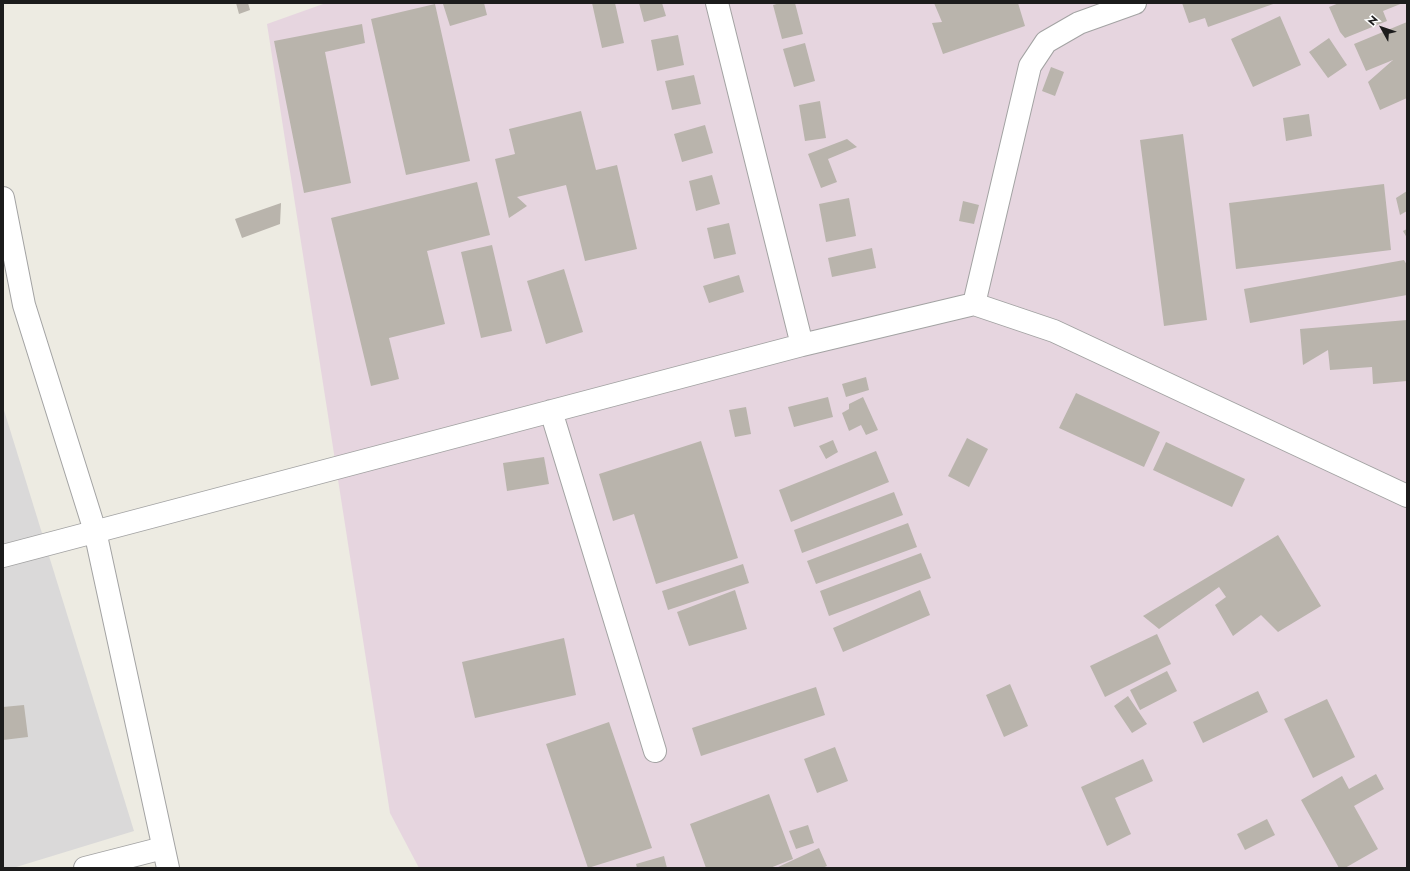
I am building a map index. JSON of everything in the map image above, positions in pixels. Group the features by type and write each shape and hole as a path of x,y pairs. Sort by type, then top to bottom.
{"street":[{"path":"718,3 802,345"},
{"path":"974,304 1030,66 1046,42 1079,23 1135,3"},
{"path":"3,198 24,305 94,531 165,858 85,868"},
{"path":"3,556 802,345 974,304 1054,331 1407,496"},
{"path":"551,412 655,751"}],"shaded area":[{"path":"326,3 1407,3 1407,868 419,868 390,813 267,24"},
{"path":"3,407 134,831 13,868 3,868"}],"building":[{"path":"236,3 248,3 250,10 239,14"},
{"path":"484,3 487,15 450,26 443,4"},
{"path":"592,3 615,3 624,43 602,48"},
{"path":"639,3 662,3 666,16 644,22"},
{"path":"780,3 795,3 803,34 782,39 773,5"},
{"path":"934,3 1018,3 1025,26 943,54 932,23 942,22"},
{"path":"1182,3 1276,3 1208,27 1205,18 1189,23"},
{"path":"1339,3 1403,3 1383,11 1387,21 1345,38 1340,32 1329,7"},
{"path":"435,4 470,161 406,175 371,19"},
{"path":"1280,16 1301,65 1253,87 1231,39"},
{"path":"1407,22 1407,98 1380,110 1368,82 1393,60 1366,71 1354,44"},
{"path":"362,24 365,43 325,52 351,183 304,193 274,41"},
{"path":"678,35 684,65 657,71 651,40"},
{"path":"1329,38 1347,65 1328,78 1309,52"},
{"path":"805,43 815,81 794,87 783,49"},
{"path":"1051,67 1064,72 1055,96 1042,91"},
{"path":"694,75 701,104 672,110 665,81"},
{"path":"820,101 826,138 805,141 799,105"},
{"path":"581,111 596,170 617,165 637,249 585,261 566,185 517,197 527,206 509,218 495,159 515,154 509,129"},
{"path":"1309,114 1312,136 1286,141 1283,118"},
{"path":"705,125 713,153 682,162 674,134"},
{"path":"1183,134 1207,320 1164,326 1140,140"},
{"path":"847,139 857,147 828,159 837,182 821,188 808,154"},
{"path":"712,175 720,204 696,211 689,181"},
{"path":"477,182 490,235 427,251 445,324 389,338 399,379 371,386 331,218"},
{"path":"1384,184 1391,250 1236,269 1229,203"},
{"path":"1407,191 1407,211 1400,215 1396,198"},
{"path":"849,198 856,236 826,242 819,204"},
{"path":"963,201 979,205 974,224 959,221"},
{"path":"281,203 280,224 242,238 235,219"},
{"path":"729,223 736,254 714,259 707,228"},
{"path":"1407,229 1407,238 1403,231"},
{"path":"492,245 512,331 481,338 461,252"},
{"path":"872,248 876,268 832,277 828,258"},
{"path":"1404,260 1407,265 1407,295 1250,323 1244,289"},
{"path":"564,269 583,332 546,344 527,281"},
{"path":"739,275 744,292 709,303 703,286"},
{"path":"1407,320 1407,381 1373,384 1372,367 1330,370 1328,350 1303,365 1300,329"},
{"path":"866,377 869,390 846,397 842,384"},
{"path":"1076,393 1160,432 1144,467 1059,428"},
{"path":"828,397 833,417 794,427 788,407"},
{"path":"863,397 878,430 866,435 861,425 849,431 842,413 849,409 849,404"},
{"path":"746,407 751,434 735,437 729,410"},
{"path":"967,438 988,449 969,487 948,476"},
{"path":"833,440 838,452 826,459 819,446"},
{"path":"701,441 738,558 656,584 634,514 613,521 599,474"},
{"path":"1166,442 1245,479 1232,507 1153,470"},
{"path":"876,451 889,482 791,522 779,490"},
{"path":"544,457 549,484 507,491 503,463"},
{"path":"894,492 903,515 802,553 794,530"},
{"path":"908,523 917,547 816,584 807,561"},
{"path":"1278,535 1321,606 1278,632 1261,615 1233,636 1215,605 1226,597 1219,587 1159,629 1143,616"},
{"path":"921,553 931,578 829,616 820,591"},
{"path":"743,564 749,583 668,610 662,591"},
{"path":"735,590 747,629 689,646 677,612"},
{"path":"920,590 930,615 843,652 833,628"},
{"path":"1157,634 1171,664 1105,697 1090,666"},
{"path":"564,638 576,695 475,718 462,662"},
{"path":"1167,671 1177,691 1140,710 1130,690"},
{"path":"1010,684 1028,726 1004,737 986,695"},
{"path":"816,687 825,715 701,756 692,728"},
{"path":"1258,691 1268,712 1203,743 1193,722"},
{"path":"1128,696 1147,724 1132,733 1114,706"},
{"path":"1327,699 1355,757 1313,778 1284,719"},
{"path":"24,705 28,737 3,740 3,707"},
{"path":"609,722 652,848 588,868 546,744"},
{"path":"835,747 848,781 817,793 804,759"},
{"path":"1143,759 1153,781 1115,798 1131,834 1107,846 1081,787"},
{"path":"1376,774 1384,789 1354,806 1378,849 1345,868 1339,868 1301,800 1342,776 1349,789"},
{"path":"769,794 793,859 770,868 706,868 690,824"},
{"path":"1267,819 1275,835 1245,850 1237,834"},
{"path":"808,825 814,843 796,849 789,831"},
{"path":"819,848 827,866 822,868 776,868"},
{"path":"664,856 667,868 637,868 636,864"}]}
